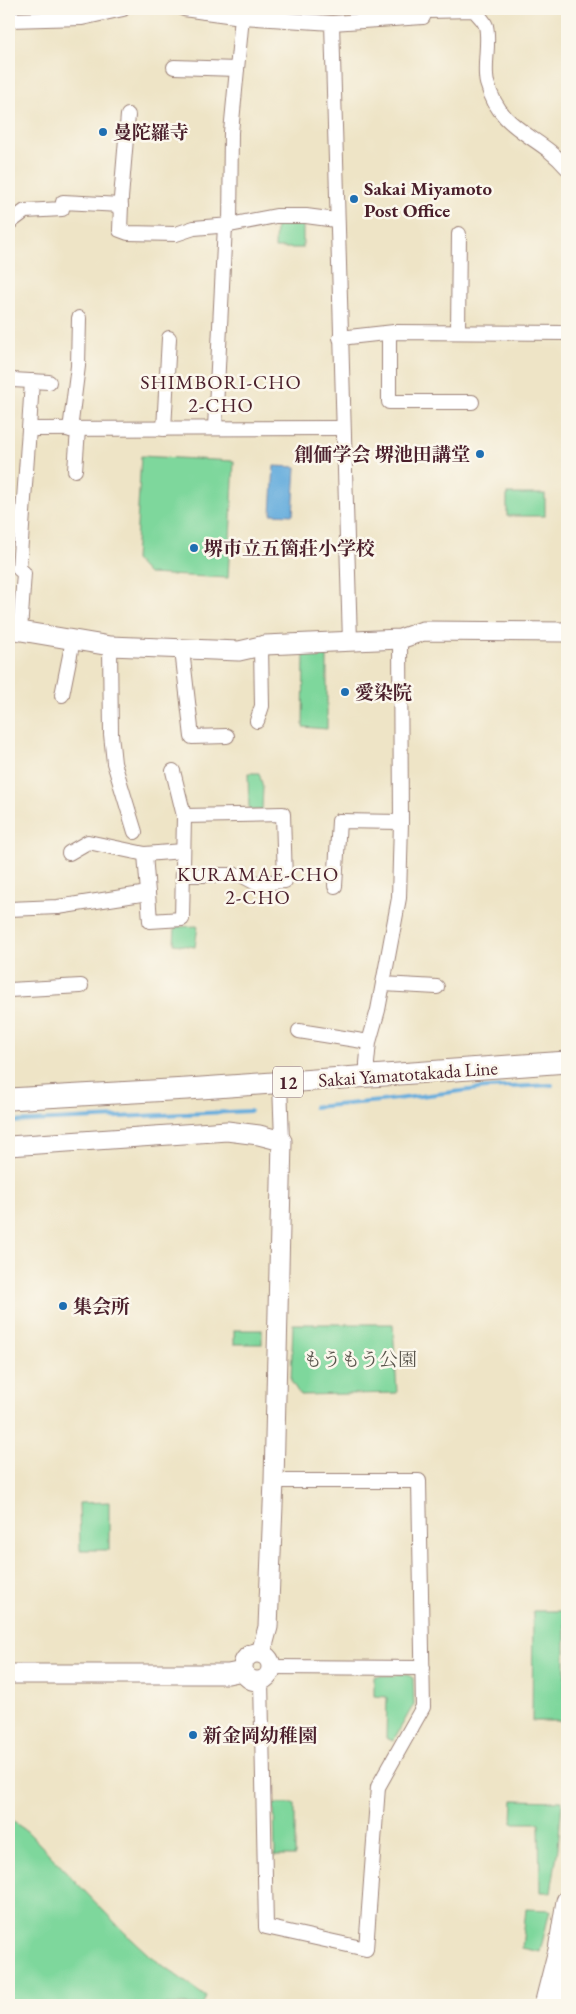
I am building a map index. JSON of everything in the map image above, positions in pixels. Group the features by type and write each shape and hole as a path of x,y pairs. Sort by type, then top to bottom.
{"main road":[{"name":"Sakai Yamatotakada Line","path":"9,1099 280,1083 567,1062"},
{"path":"545,2005 559,1950 567,1901"},
{"path":"560,2005 567,1976"}],"street":[{"path":"9,20 82,18 123,9"},
{"path":"184,9 204,10 242,17 259,13 332,23 411,19 424,17 426,10 474,10 486,26 487,81 495,105 508,122 551,152 567,168"},
{"path":"215,428 228,225 231,132 242,17"},
{"path":"332,23 336,220 350,642"},
{"path":"174,67 237,69"},
{"path":"120,210 128,115"},
{"path":"9,222 25,211 62,209 63,202 121,205 120,230 128,233 176,234 194,228 228,225 276,216 306,216 336,220"},
{"path":"458,332 459,234"},
{"path":"75,470 74,430 79,318"},
{"path":"340,338 389,333 567,333"},
{"path":"389,333 389,402 472,402"},
{"path":"164,428 169,338"},
{"path":"12,380 48,382"},
{"path":"32,381 29,429 14,568 24,573 15,630 110,646 239,651 261,646 400,639 423,631 567,632"},
{"path":"29,429 343,428"},
{"path":"367,1076 366,1063 369,1042 378,1010 399,898 401,822 400,639"},
{"path":"62,694 73,640"},
{"path":"110,646 111,734 114,763 135,832"},
{"path":"257,722 262,706 261,646"},
{"path":"182,650 192,737 227,736"},
{"path":"145,854 150,921 182,919 184,816 173,771"},
{"path":"183,875 241,875 256,883 285,881 283,814 184,816"},
{"path":"335,886 339,821 401,822"},
{"path":"69,853 88,842 145,854 184,851"},
{"path":"9,909 58,907 148,893"},
{"path":"383,984 437,987"},
{"path":"9,990 81,986"},
{"path":"299,1031 369,1042"},
{"path":"274,1482 419,1481 423,1707 378,1787 366,1949 266,1927 264,1667 268,1627 274,1482 282,1141 280,1083"},
{"path":"9,1146 227,1131 259,1135 282,1141"},
{"path":"264,1667 254,1653 246,1658 243,1671 250,1679 264,1667 423,1668"},
{"path":"9,1674 228,1674 243,1671"}],"green space":[{"path":"276,222 303,222 303,248 275,248"},
{"path":"141,456 234,461 228,578 148,574 135,560"},
{"path":"507,494 545,494 545,516 507,516"},
{"path":"304,654 327,654 327,729 303,727"},
{"path":"248,773 259,773 263,787 262,810 249,810"},
{"path":"198,926 195,947 174,944 175,927"},
{"name":"もうもう公園","path":"293,1324 393,1324 397,1393 300,1395 291,1381"},
{"path":"234,1330 262,1330 262,1344 234,1344"},
{"path":"109,1502 109,1550 80,1550 79,1503"},
{"path":"533,1611 565,1611 565,1721 532,1721"},
{"path":"408,1675 413,1678 414,1704 393,1741 386,1738 387,1697 374,1696 374,1676"},
{"path":"513,1800 562,1801 558,1848 551,1892 540,1892 539,1823 512,1823"},
{"path":"274,1804 295,1804 295,1856 275,1856"},
{"path":"9,1819 27,1831 124,1932 150,1956 206,1997 203,2005 9,2005"},
{"path":"526,1909 550,1910 540,1952 522,1948"}],"water":[{"path":"274,466 296,467 293,515 271,514"}],"waterway":[{"path":"314,1107 486,1088 552,1085"},
{"path":"9,1122 250,1111"}],"place":[{"name":"曼陀羅寺","path":"103,132"},
{"name":"Sakai Miyamoto Post Office","path":"354,199"},
{"name":"創価学会 堺池田講堂","path":"480,454"},
{"name":"堺市立五箇荘小学校","path":"194,548"},
{"name":"愛染院","path":"345,692"},
{"name":"集会所","path":"63,1306"},
{"name":"新金岡幼稚園","path":"193,1735"}],"district":[{"name":"SHIMBORI-CHO 2-CHO","path":"221,394"},
{"name":"KURAMAE-CHO 2-CHO","path":"258,886"}]}
